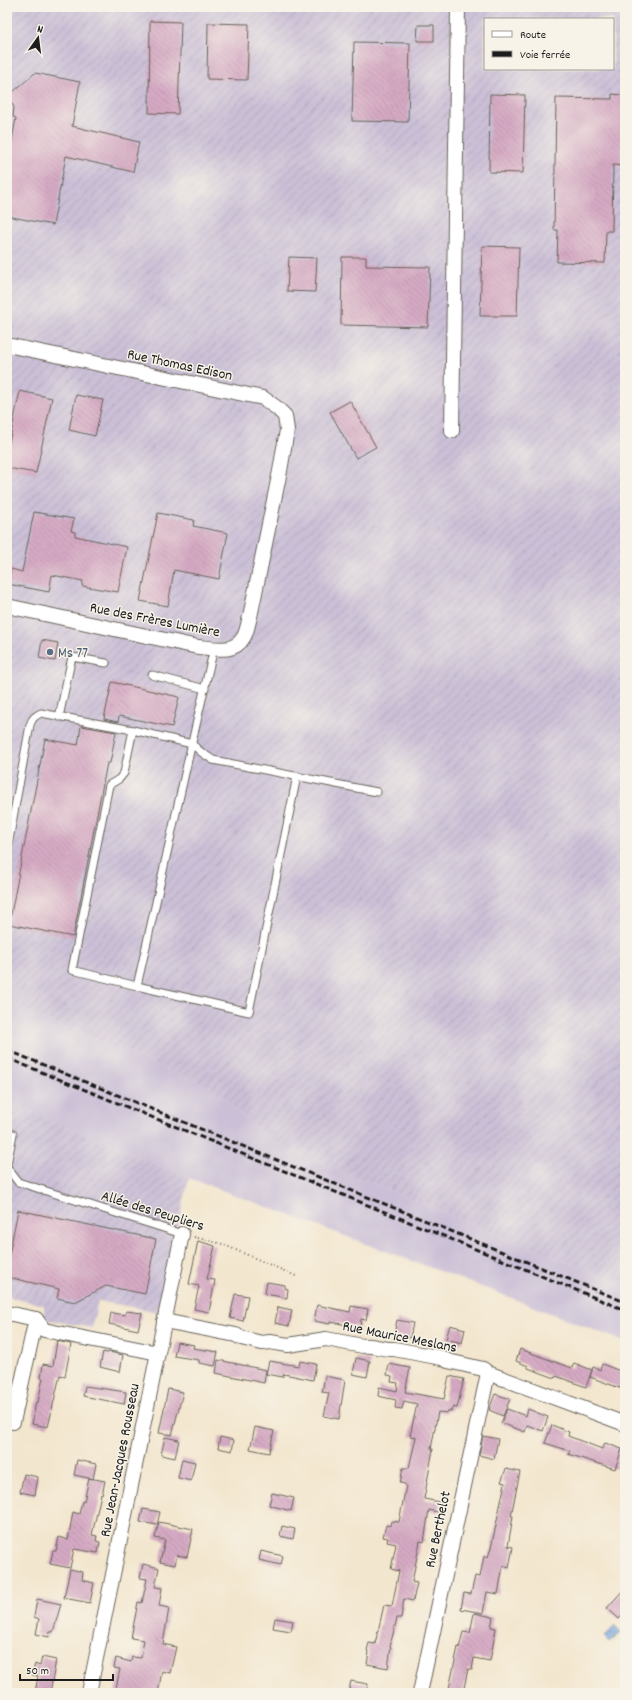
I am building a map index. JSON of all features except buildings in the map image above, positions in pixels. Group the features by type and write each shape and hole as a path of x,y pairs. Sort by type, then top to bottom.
{"street":[{"path":"452,431 458,7"},
{"name":"Rue Thomas Edison","path":"7,345 263,398 285,416 287,430 280,471"},
{"name":"Rue des Frères Lumière","path":"7,606 198,647 226,650 238,645 244,638 250,617 280,471"},
{"name":"Rue Jean-Jacques Rousseau","path":"89,1693 182,1234"},
{"path":"7,1313 36,1320 44,1330 158,1353"},
{"path":"13,1422 36,1320"},
{"name":"Rue Maurice Meslans","path":"164,1321 262,1343 270,1342 288,1345 326,1339 442,1358 448,1361 483,1369 625,1424"},
{"name":"Rue Berthelot","path":"420,1693 488,1372"}],"lane":[{"path":"137,986 214,648"},
{"path":"59,716 72,657 106,663"},
{"path":"152,675 205,689"},
{"path":"7,851 32,720 41,713 133,730 192,744 213,760 377,792"},
{"path":"133,730 124,772 119,779 109,785 72,970 249,1012 297,776"},
{"path":"7,1164 13,1134"},
{"name":"Allée des Peupliers","path":"7,1167 18,1182 182,1234"}],"path":[{"name":"Allée des Peupliers","path":"182,1234 222,1244 296,1276"}],"shaded area":[{"path":"7,7 625,7 625,1285 273,1143 211,1087 7,1004"},
{"path":"7,1004 211,1087 273,1143 625,1285 625,1342 509,1297 189,1178 7,1102"},
{"path":"7,1102 189,1178 159,1312 98,1301 92,1328 44,1319 44,1305 7,1297"}],"water":[{"path":"615,1626 621,1632 610,1643 604,1637"}],"railway":[{"path":"7,1050 625,1302"},
{"path":"7,1058 625,1310"}],"place":[{"name":"Ms 77","path":"50,652"}]}
